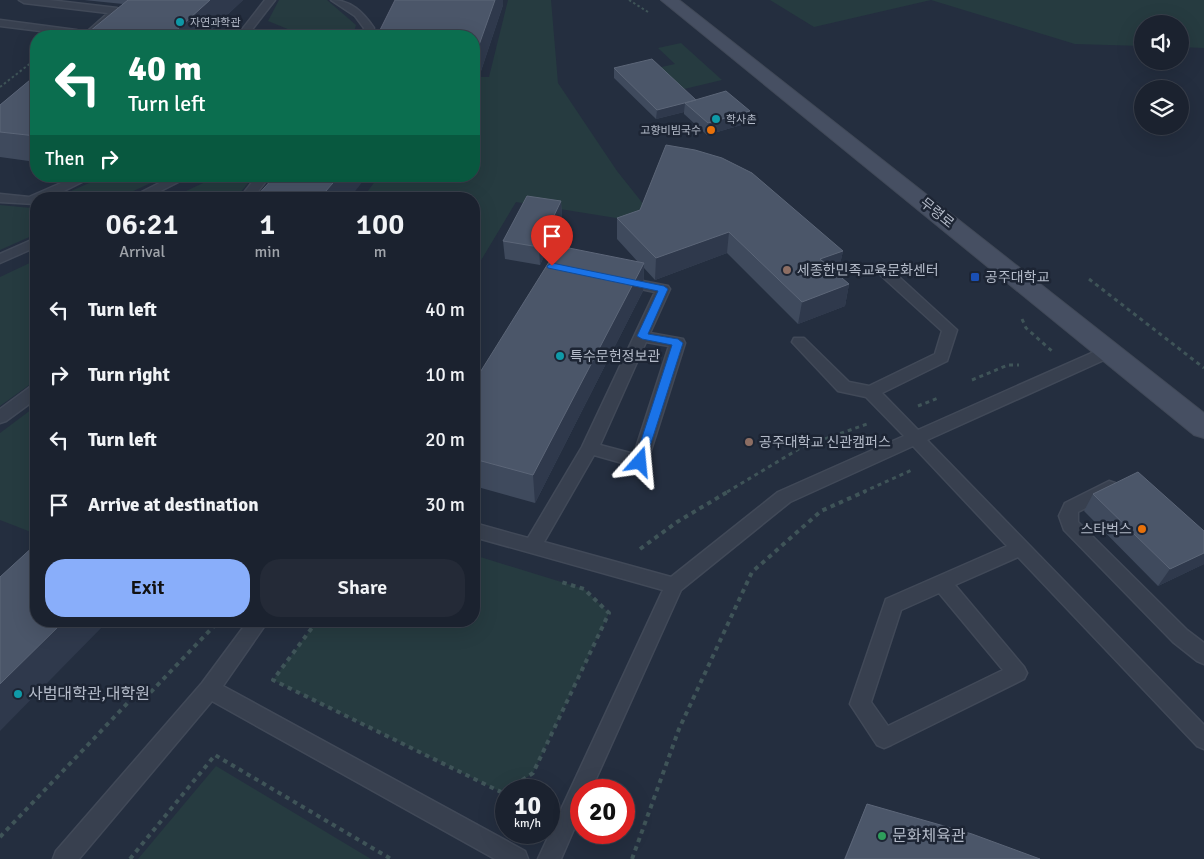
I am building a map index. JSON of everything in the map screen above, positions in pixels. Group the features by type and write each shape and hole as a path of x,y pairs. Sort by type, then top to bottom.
{"main road":[{"name":"무령로","path":"669,0 1204,428"}],"lane":[{"path":"24,0 130,13"},
{"path":"247,30 270,0"},
{"path":"336,0 359,14 368,30"},
{"path":"94,30 117,11"},
{"path":"0,23 53,30"},
{"path":"52,192 74,182"},
{"path":"149,192 171,182"},
{"path":"251,192 259,182"},
{"path":"0,198 30,202"},
{"path":"0,258 30,245"},
{"path":"871,392 942,357 950,330 881,268"},
{"path":"532,546 590,448 664,289 608,278"},
{"path":"590,448 640,462 678,343 642,336"},
{"path":"799,342 844,387 871,392 1204,739"},
{"path":"549,859 674,585 784,497 1110,351"},
{"path":"0,417 30,395"},
{"path":"1126,480 1071,508 1068,516 1070,525 1180,636 1204,655"},
{"path":"480,532 674,585"},
{"path":"942,583 1017,673 884,738 860,704 893,605 942,583 1021,548"},
{"path":"64,859 209,689 255,627"},
{"path":"209,689 517,859"}],"path":[{"path":"0,87 30,64"},
{"path":"1089,279 1204,368"},
{"path":"639,550 677,522 802,447 938,398"},
{"path":"632,859 679,729 752,572 821,511 936,460"},
{"path":"524,779 533,773 609,613 584,589"},
{"path":"0,837 142,688 150,693 213,627"},
{"path":"313,627 273,680 495,789"},
{"path":"130,859 215,755 391,859"}],"green space":[{"path":"279,0 327,0 356,25 355,30 290,30 268,21"},
{"path":"508,0 551,0 558,83 617,171 660,225 516,202 480,262 480,192 367,192 375,182 480,182 480,77 489,77"},
{"path":"770,0 931,0 814,27"},
{"path":"931,0 1204,0 1204,48 1189,47 1189,15 1134,15 1134,46 1075,44"},
{"path":"681,43 722,80 680,90 657,68 675,64 658,48"},
{"path":"91,182 153,182 131,192 69,192"},
{"path":"205,182 249,182 241,192 184,192"},
{"path":"0,205 30,208 30,237 0,250"},
{"path":"30,263 30,384 0,406 0,277"},
{"path":"30,410 30,532 0,520 0,433"},
{"path":"480,557 584,589 609,613 533,773 524,779 495,779 495,789 273,680 313,627 480,627"},
{"path":"216,766 371,859 138,859"}],"building":[{"path":"128,0 210,0 177,30 91,30"},
{"path":"395,0 495,0 480,42 480,30 380,30"},
{"path":"652,59 696,100 657,110 614,68"},
{"path":"30,80 30,135 0,132 0,105"},
{"path":"726,91 750,111 708,123 685,103"},
{"path":"666,145 695,150 722,158 752,173 843,251 820,259 849,284 802,302 729,232 656,258 617,218 640,210"},
{"path":"270,182 334,182 325,192 260,192"},
{"path":"527,196 561,201 539,247 503,241"},
{"name":"특수문헌정보관","path":"559,246 644,263 533,475 480,461 480,372"},
{"path":"1138,472 1204,531 1204,553 1170,569 1093,494"},
{"path":"30,550 30,627 58,627 0,684 0,577"},
{"path":"867,804 972,834 1040,859 845,859"}],"place":[{"name":"자연과학관","path":"180,22"},
{"name":"학사촌","path":"716,119"},
{"name":"고향비빔국수","path":"711,130"},
{"name":"세종한민족교육문화센터","path":"787,270"},
{"name":"공주대학교","path":"975,277"},
{"name":"특수문헌정보관","path":"560,356"},
{"name":"공주대학교 신관캠퍼스","path":"749,442"},
{"name":"스타벅스","path":"1142,529"},
{"name":"사범대학관,대학원","path":"18,694"},
{"name":"문화체육관","path":"882,836"}],"route":[{"path":"552,266 664,289 642,336 678,343 640,462"}]}
